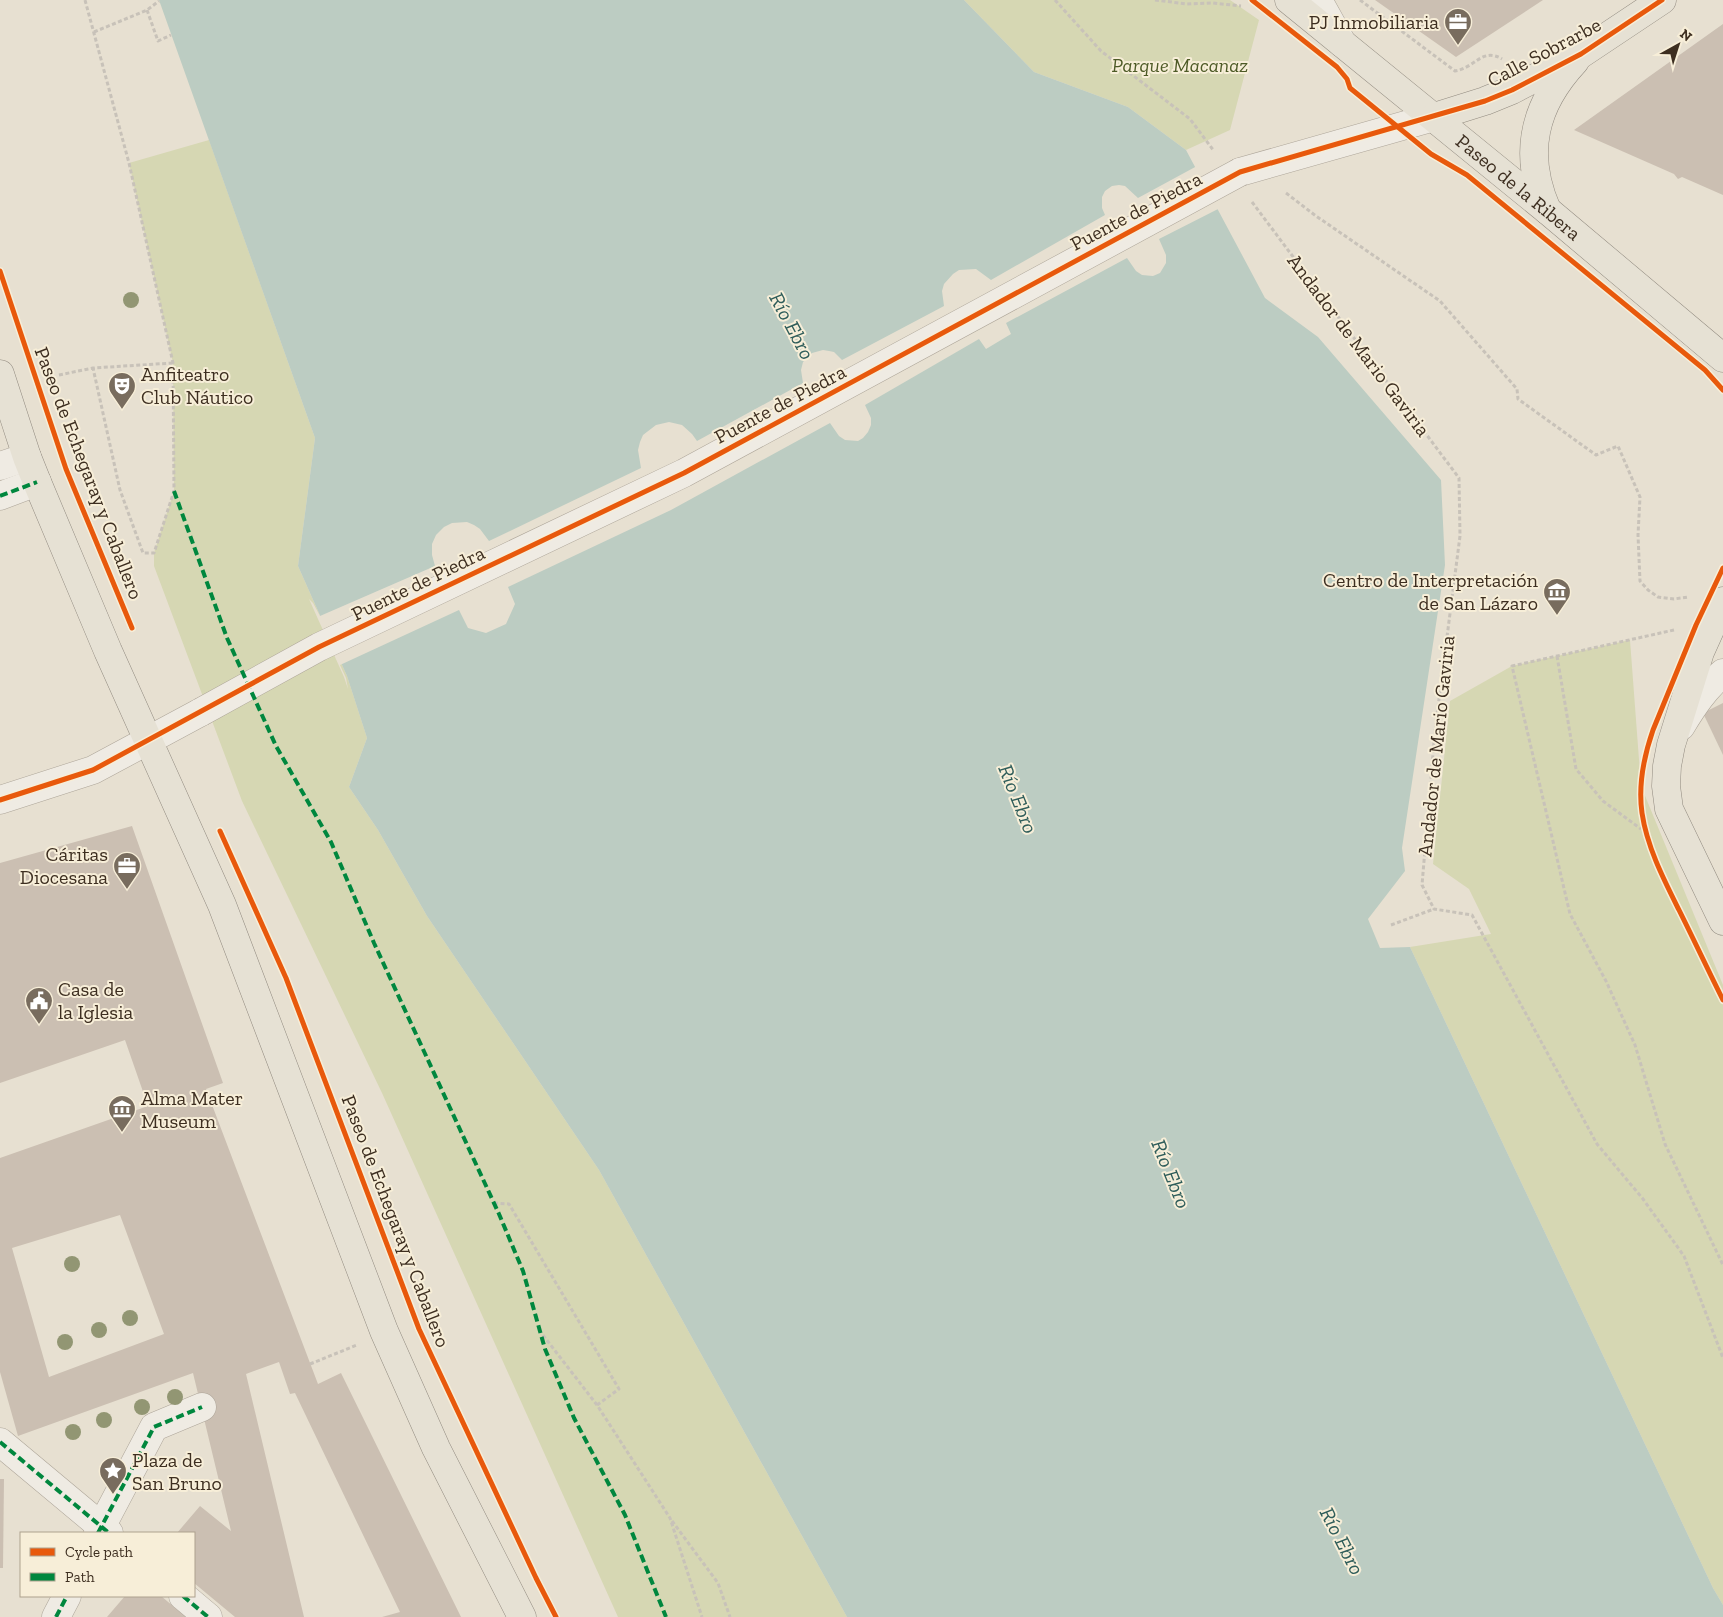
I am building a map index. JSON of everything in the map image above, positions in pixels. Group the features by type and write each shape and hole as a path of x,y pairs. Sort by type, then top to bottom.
{"main road":[{"name":"Paseo de la Ribera","path":"1289,0 1547,210 1723,358"},
{"name":"Calle Sobrarbe","path":"1434,117 1485,101 1512,90 1581,54 1662,0"},
{"name":"Calle Sobrarbe","path":"1547,210 1539,189 1534,163 1535,128 1552,91 1581,54"},
{"path":"0,374 37,482 148,740 222,905 384,1331 436,1448 522,1617"},
{"path":"1723,602 1700,652 1671,745 1666,786 1669,809 1723,921"}],"street":[{"path":"1318,0 1343,44"},
{"name":"Puente de Piedra","path":"0,800 93,770 319,647 684,473 1240,172 1434,117"},
{"path":"0,466 27,457"},
{"path":"0,496 37,482"},
{"path":"1675,736 1694,704 1711,683 1723,673"},
{"path":"7,1448 102,1531 154,1427 202,1407"},
{"path":"56,1617 66,1597"},
{"path":"184,1597 208,1617"}],"path":[{"path":"85,0 129,163 173,363 174,491 154,553 143,553 120,490 93,368"},
{"path":"1056,0 1101,51 1190,119 1214,151"},
{"path":"1155,0 1187,4 1213,3 1241,6"},
{"path":"1360,0 1455,72 1464,69 1489,54 1494,54 1510,63"},
{"path":"94,32 147,10 157,1"},
{"path":"147,10 158,41 171,35"},
{"path":"1240,172 1282,190 1316,216 1440,301 1517,389 1518,399 1596,455 1618,446 1640,497 1638,535 1640,581 1658,597 1674,599 1688,597"},
{"path":"59,376 93,368 173,363"},
{"path":"1677,629 1512,666 1570,914 1606,981 1635,1045 1665,1144 1723,1265"},
{"path":"1557,656 1576,769 1603,801 1646,832"},
{"path":"1644,825 1646,832"},
{"path":"1391,925 1434,909 1472,915 1597,1144 1643,1199 1684,1256 1723,1358"},
{"path":"494,1203 509,1204 619,1388 598,1405"},
{"path":"539,1330 598,1405 670,1518 718,1583 730,1617"},
{"path":"310,1364 357,1344"},
{"path":"670,1518 702,1617"}],"green space":[{"name":"Parque Macanaz","path":"964,0 1230,0 1259,20 1230,130 1186,150 1128,107 1034,72"},
{"path":"209,140 315,438 298,566 347,676 367,738 349,787 378,830 427,916 599,1170 847,1617 618,1617 382,1093 242,801 154,566 154,553 174,491 173,363 129,163"},
{"path":"1630,640 1641,786 1723,985 1723,1605 1713,1588 1410,947 1491,934 1469,889 1433,864 1450,701 1512,666"}],"water":[{"name":"Río Ebro","path":"159,0 964,0 1034,72 1128,107 1186,150 1265,298 1318,337 1441,480 1445,565 1402,848 1405,871 1368,919 1380,948 1410,947 1713,1588 1723,1605 1723,1617 847,1617 599,1170 427,916 378,830 349,787 367,738 347,676 298,566 315,438"}],"pier":[{"path":"1197,166 1220,208 1159,239 1166,255 1166,263 1160,273 1153,276 1142,275 1136,271 1127,258 1006,323 1011,334 986,349 979,339 865,405 871,418 871,425 868,432 858,441 845,440 839,436 830,423 671,510 508,587 515,604 506,624 486,633 468,628 459,610 340,665 346,678 348,689 309,599 320,616 435,566 432,544 436,535 444,527 452,523 467,522 474,525 480,529 489,541 641,468 638,450 640,442 643,435 656,425 669,422 682,425 697,441 803,383 801,370 803,362 812,353 823,350 834,352 842,360 944,306 942,291 944,284 959,270 976,269 991,280 1105,215 1102,208 1102,197 1105,191 1112,186 1125,186 1138,198"}],"building":[{"path":"1375,0 1543,0 1456,57"},
{"path":"1723,24 1723,195 1682,177 1678,179 1674,174 1574,130"},
{"path":"1723,703 1723,755 1703,713"},
{"path":"132,826 223,1083 206,1089 318,1384 341,1373 461,1617 382,1617 400,1612 295,1393 290,1394 279,1362 246,1374 304,1617 235,1617 195,1584 195,1532 178,1532 200,1506 231,1531 193,1373 18,1436 0,1372 0,1158 148,1106 125,1040 0,1083 0,863","holes":["120,1215 164,1334 49,1377 12,1248"]},
{"path":"0,1479 4,1479 3,1568 0,1568"},
{"path":"124,1597 162,1597 186,1617 107,1617"}],"marked path":[{"path":"0,496 37,482"},
{"path":"174,491 227,638 276,746 331,842 374,943 499,1214 523,1271 545,1349 574,1418 625,1515 666,1617"},
{"path":"99,1532 154,1427 202,1407"},
{"path":"0,1442 108,1532"},
{"path":"56,1617 66,1597"},
{"path":"184,1597 208,1617"}],"cycle path":[{"path":"1252,0 1337,67 1347,79 1350,88 1431,154 1467,175 1705,370 1723,390"},
{"path":"0,800 93,770 319,647 684,473 1240,172 1485,101 1512,90 1581,54 1662,0"},
{"name":"Paseo de Echegaray y Caballero","path":"0,271 66,469 132,628"},
{"path":"1723,568 1696,625 1653,730 1641,781 1644,826 1657,863 1723,1000"},
{"name":"Paseo de Echegaray y Caballero","path":"220,831 286,978 419,1329 556,1617"}],"place":[{"name":"PJ Inmobiliaria","path":"1458,46"},
{"name":"Anfiteatro Club Náutico","path":"122,410"},
{"name":"Centro de Interpretación de San Lázaro","path":"1557,616"},
{"name":"Cáritas Diocesana","path":"127,890"},
{"name":"Casa de la Iglesia","path":"39,1025"},
{"name":"Alma Mater Museum","path":"122,1133"},
{"name":"Plaza de San Bruno","path":"113,1495"}]}
